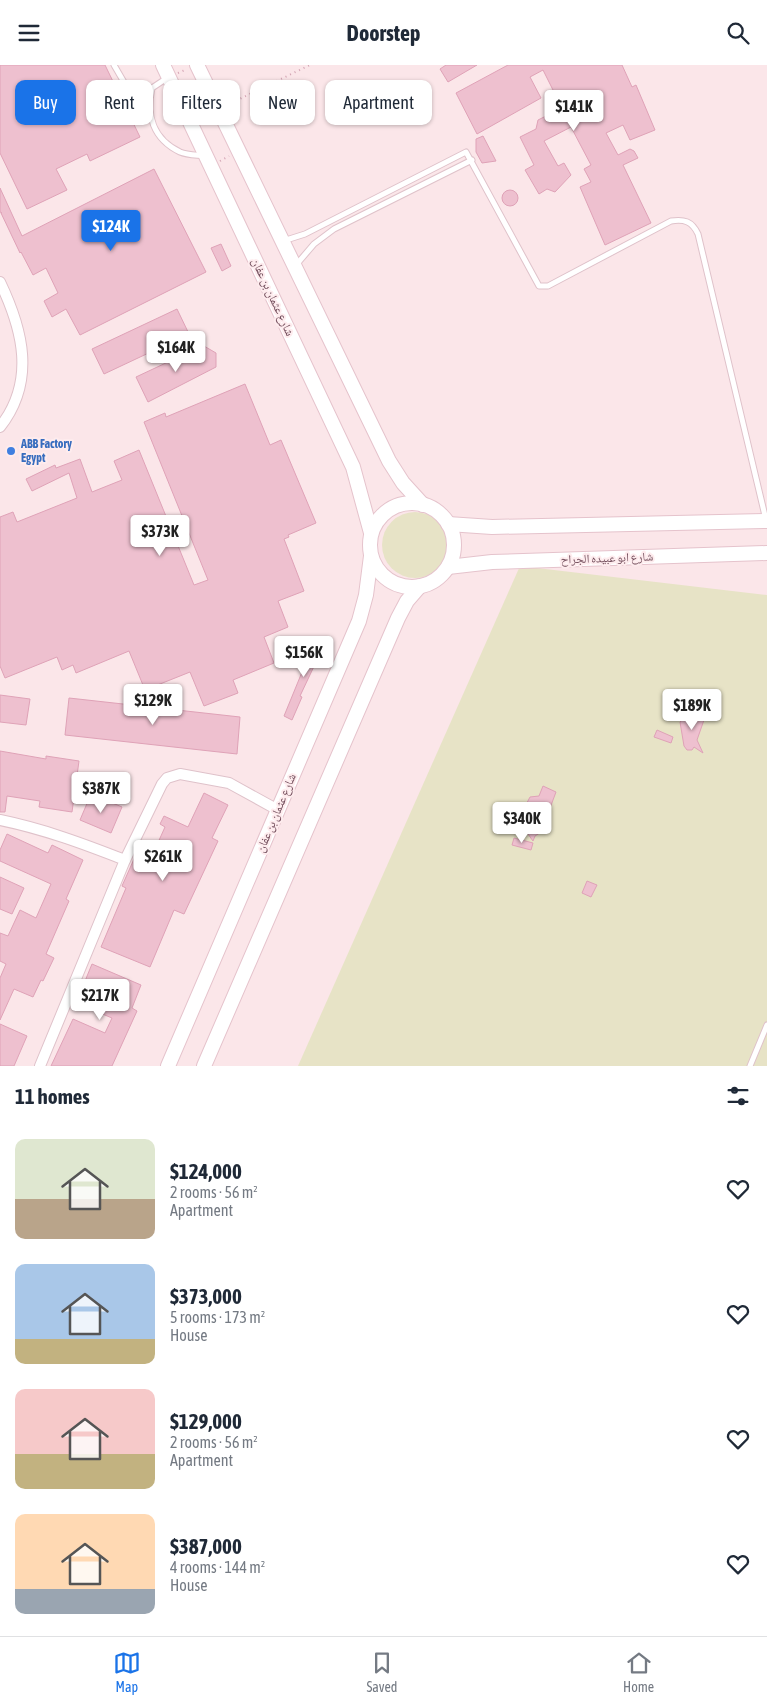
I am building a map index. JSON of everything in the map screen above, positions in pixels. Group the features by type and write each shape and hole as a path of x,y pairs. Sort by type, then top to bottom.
{"main road":[{"path":"196,65 204,80"},
{"name":"شارع عثمان بن عفان","path":"166,71 354,467 371,533"},
{"path":"227,125 389,461 403,483 423,505"},
{"path":"410,503 423,505 437,512 448,524 453,538 453,553 448,567 432,582 408,587 390,580 376,567 371,556 371,533 377,521 397,505 410,503"},
{"path":"448,524 492,527 767,521"},
{"name":"شارع ابو عبيده الجراح","path":"448,567 492,562 767,553"},
{"name":"شارع عثمان بن عفان","path":"168,1066 359,621 366,595 371,556"},
{"path":"204,1066 398,618 407,601 420,586"}],"street":[{"path":"0,282 18,327 24,358 20,390 12,412 0,427"},
{"path":"40,1066 125,860 162,783 172,775 180,774 229,783 278,810"},
{"path":"0,821 34,827 65,836 125,860"}],"lane":[{"path":"114,65 123,80"},
{"path":"153,87 160,81 166,71"},
{"path":"153,124 166,143 181,153 209,161"},
{"path":"283,241 305,234 465,152 468,153 472,160 539,286 548,286 671,221 688,221 695,227 767,521"},
{"path":"294,267 314,244 334,229 472,160"},
{"path":"750,1066 767,1025"}],"path":[{"path":"166,71 196,65"},
{"path":"240,99 310,65"},
{"path":"209,161 239,151"}],"shaded area":[{"path":"415,512 428,514 443,527 446,532 448,545 446,558 433,573 428,576 415,578 402,576 387,563 384,558 382,545 384,532 397,517 402,514"},
{"path":"520,566 767,595 767,1066 298,1066"}],"building":[{"path":"0,65 105,65 112,80 86,80 86,125 134,125 140,137 90,161 87,154 56,169 67,190 27,209 0,153"},
{"path":"446,65 477,65 448,82 440,69"},
{"path":"508,65 622,65 632,87 636,85 655,130 630,140 623,125 606,133 618,155 630,149 634,151 638,158 623,165 651,223 605,245 580,187 591,182 584,169 591,165 571,127 544,141 558,166 564,163 571,175 555,192 547,189 539,194 525,170 534,165 520,137 536,129 538,120 562,108 543,70 530,77 541,98 477,134 456,93"},
{"path":"483,136 496,161 482,163 476,152 476,139"},
{"path":"154,169 206,272 80,335 66,309 52,317 44,301 58,293 46,268 33,275 20,253 0,212 0,188 22,236"},
{"path":"507,190 513,190 518,195 516,204 507,206 502,201 502,195"},
{"path":"221,244 231,266 222,271 211,248"},
{"path":"177,309 189,334 104,374 92,349"},
{"path":"204,346 216,353 216,367 148,402 136,377 185,354 187,357"},
{"path":"245,384 270,445 281,440 316,523 288,535 289,537 284,539 304,591 278,601 288,627 264,637 274,663 233,680 238,693 204,706 190,672 145,690 129,651 76,673 73,665 62,670 57,657 5,678 0,666 0,517 13,512 17,522 77,498 69,473 32,491 26,479 55,465 56,468 80,459 92,492 122,480 114,461 139,450 194,585 208,580 144,422 165,413 166,417"},
{"path":"316,638 325,643 300,696 302,697 292,720 284,716"},
{"path":"0,695 30,699 26,725 0,722"},
{"path":"69,698 240,717 237,754 65,735"},
{"path":"691,712 705,717 697,740 703,753 694,747 692,750 687,750 684,746 680,722"},
{"path":"657,730 673,737 671,743 654,737"},
{"path":"0,751 46,759 46,756 79,761 72,812 39,807 40,801 7,796 5,812 0,812"},
{"path":"543,786 556,792 541,832 535,836 533,841 518,820 530,797 539,796"},
{"path":"204,793 228,805 212,838 218,841 184,914 174,910 150,967 101,947 126,888 122,886 142,841 156,847 165,827 160,824 164,816 188,827"},
{"path":"91,794 122,807 111,833 80,820"},
{"path":"7,834 48,853 52,845 83,860 66,899 69,901 46,954 54,958 43,981 41,980 33,997 14,989 0,1020 0,978 6,964 0,961 0,933 8,936 20,910 36,918 51,884 0,861 0,850"},
{"path":"514,838 533,843 531,850 512,845"},
{"path":"0,877 24,888 12,914 0,909"},
{"path":"587,881 597,885 591,897 582,893"},
{"path":"92,964 141,985 132,1008 137,1011 112,1066 51,1066 73,1019 105,1033 112,1018 76,1003"},
{"path":"0,1024 27,1036 14,1066 0,1066"}],"place":[{"name":"ABB Factory Egypt","path":"11,451"}]}
